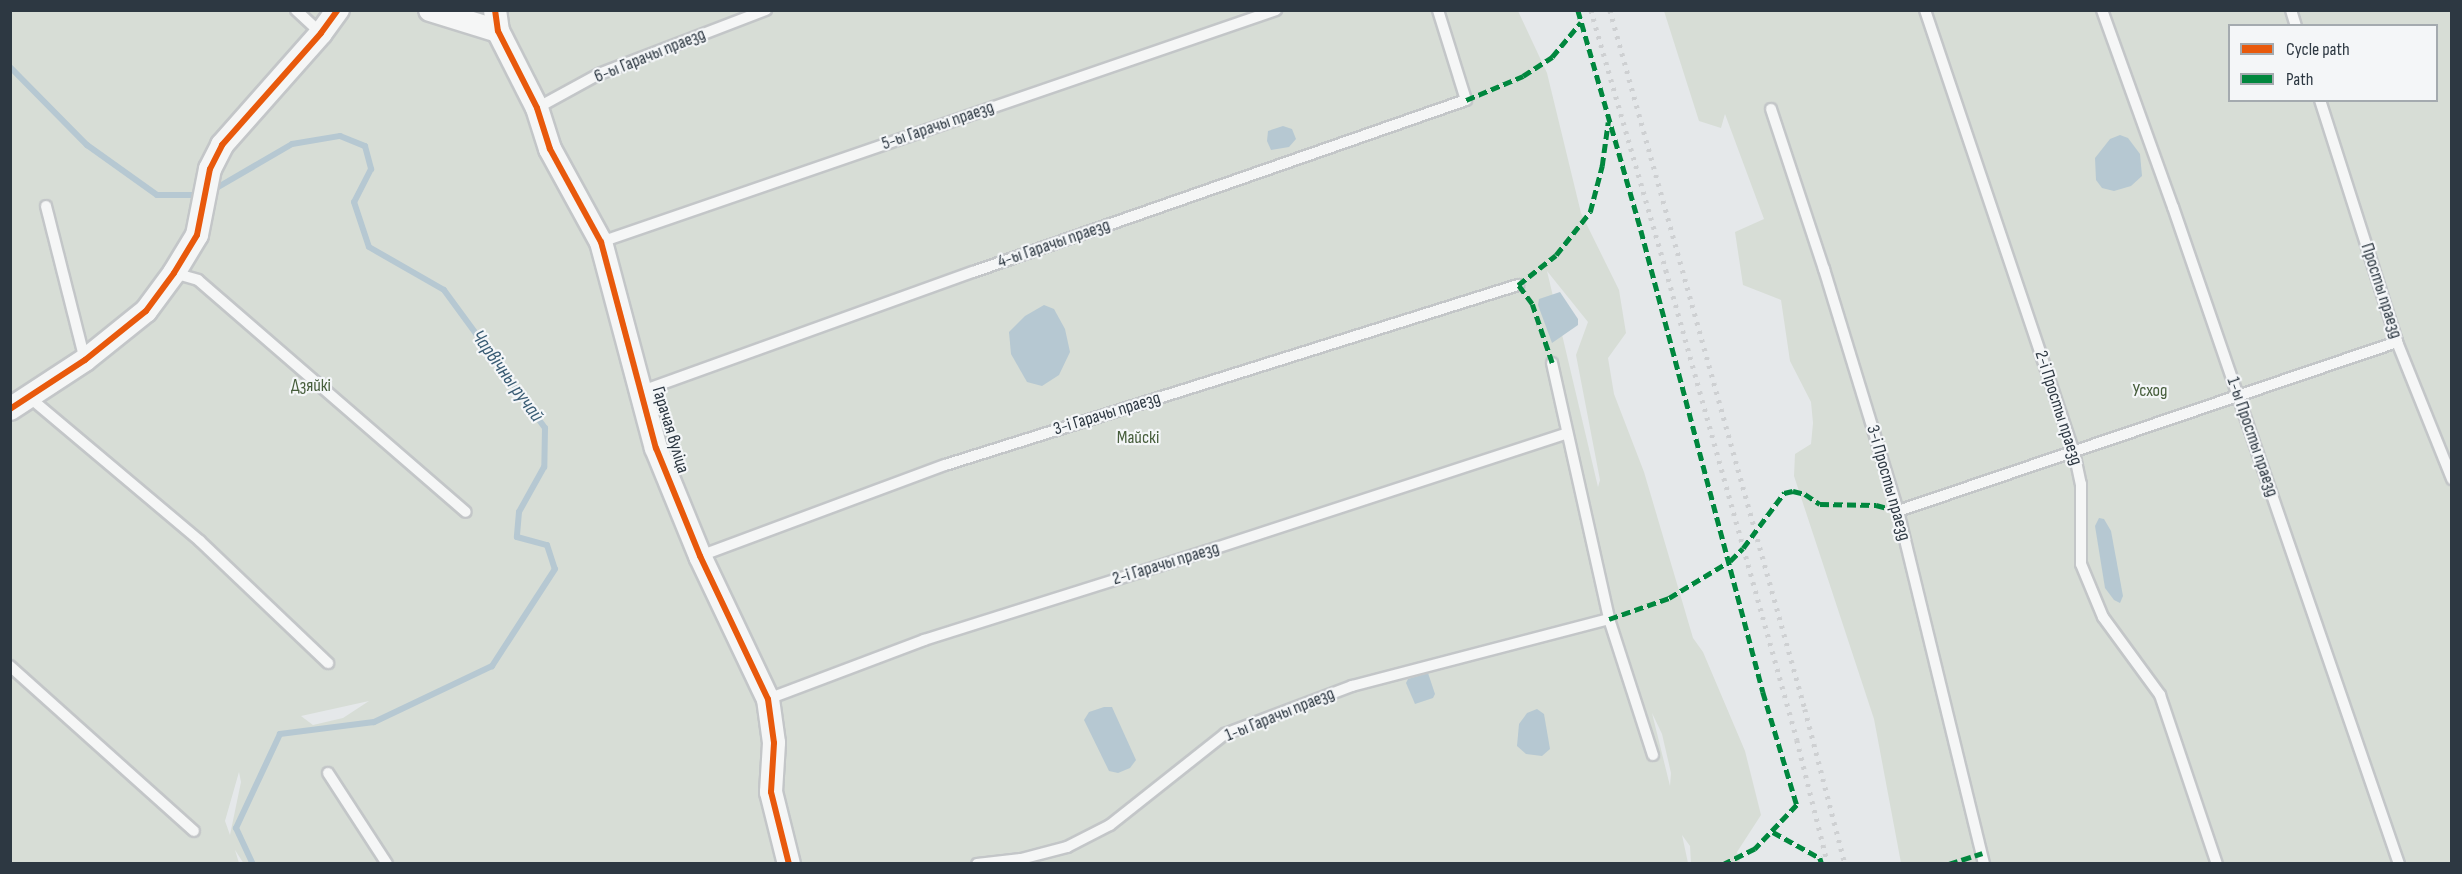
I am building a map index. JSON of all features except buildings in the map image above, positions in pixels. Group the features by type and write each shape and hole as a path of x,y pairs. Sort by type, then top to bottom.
{"street":[{"path":"20,403 85,360 146,311 174,273 197,235 210,169 222,145 321,33 338,10"},
{"path":"430,10 497,20"},
{"name":"Гарачая вуліца","path":"497,20 537,108 550,148 601,242 656,448 700,556 768,699 774,743 771,792 789,864"}],"lane":[{"path":"296,10 321,33"},
{"name":"6-ы Гарачы праезд","path":"537,108 599,74 766,10"},
{"name":"5-ы Гарачы праезд","path":"601,242 1276,10"},
{"name":"4-ы Гарачы праезд","path":"642,391 995,264 1466,100 1438,10"},
{"name":"2-і Просты праезд","path":"1925,10 2074,452 2081,484 2081,564 2103,617 2160,695 2217,864"},
{"name":"1-ы Просты праезд","path":"2102,10 2399,864"},
{"name":"Просты праезд","path":"2321,102 2397,342 2451,479"},
{"name":"3-і Просты праезд","path":"1771,109 1828,280 1898,511 1984,864"},
{"path":"46,206 85,360"},
{"path":"174,273 198,280 466,512"},
{"name":"3-і Гарачы праезд","path":"700,556 945,465 1518,285"},
{"path":"1898,511 2397,342"},
{"path":"1552,363 1609,619 1653,755"},
{"path":"20,403 200,541 328,663"},
{"name":"2-і Гарачы праезд","path":"768,699 924,639 1207,551 1566,434"},
{"name":"1-ы Гарачы праезд","path":"977,864 1021,859 1067,848 1110,825 1225,734 1352,686 1609,619"},
{"path":"10,666 194,831"},
{"path":"328,773 387,864"}],"green space":[{"name":"Майскі","path":"10,11 1518,11 1547,73 1581,213 1619,290 1626,333 1608,358 1614,394 1644,472 1693,638 1703,652 1745,751 1761,815 1737,852 1740,863 1691,863 1690,846 1682,835 1688,863 244,864 235,850 239,863 11,863","holes":["1547,271 1588,322 1576,355 1600,480 1598,487","369,701 343,718 313,725 301,716","1652,713 1662,734 1671,773 1670,786","239,772 241,782 230,835 225,821"]},
{"name":"Усход","path":"1664,11 2451,11 2451,863 1901,863 1874,719 1794,476 1795,454 1811,444 1813,423 1811,402 1790,361 1781,300 1743,285 1735,232 1764,219 1725,114 1721,128 1699,121"}],"water":[{"path":"1283,126 1292,129 1296,139 1289,147 1271,150 1267,141 1268,131"},
{"path":"2120,135 2128,138 2140,154 2142,176 2131,186 2114,191 2102,188 2096,180 2095,158 2110,139"},
{"path":"1560,292 1578,319 1578,325 1552,343 1538,305 1539,299"},
{"path":"1044,305 1054,309 1065,329 1070,352 1059,375 1042,386 1027,382 1011,354 1009,332 1025,316"},
{"path":"2099,518 2104,519 2111,531 2123,596 2120,603 2114,600 2105,588 2095,526"},
{"path":"1428,673 1435,694 1433,698 1415,704 1406,683 1408,679"},
{"path":"1112,707 1136,760 1130,768 1118,773 1109,771 1084,720 1089,712"},
{"path":"1537,709 1544,714 1550,749 1542,756 1526,754 1517,746 1519,724 1527,713"}],"waterway":[{"name":"Чарвічны ручай","path":"10,67 87,145 157,195 196,195"},
{"name":"Чарвічны ручай","path":"213,190 292,144 340,136 365,146 371,169 354,202 369,247 444,290 545,428 544,467 519,512 517,537 547,545 555,569 492,666 374,722 280,734 236,828 253,864"}],"railway":[{"path":"1591,10 1797,740 1828,864"},
{"path":"1610,10 1805,709 1845,864"}],"marked path":[{"path":"1578,10 1641,230 1763,692 1797,805 1755,849 1724,864"},
{"path":"1466,100 1523,76 1552,57 1581,22"},
{"path":"1552,363 1532,304 1518,285 1556,255 1590,212 1602,166 1608,122"},
{"path":"1609,619 1669,598 1730,561 1743,548 1784,493 1793,491 1805,494 1820,504 1876,505 1898,511"},
{"path":"1773,832 1820,858 1822,864"},
{"path":"1949,864 1982,853"}],"cycle path":[{"path":"10,409 85,360 146,311 174,273 197,235 210,169 222,145 321,33 338,10"},
{"path":"495,10 498,31 537,108 550,149 601,242 656,448 700,556 768,699 774,743 771,792 789,864"}],"park label":[{"name":"Дзяйкі","path":"311,386"}]}
